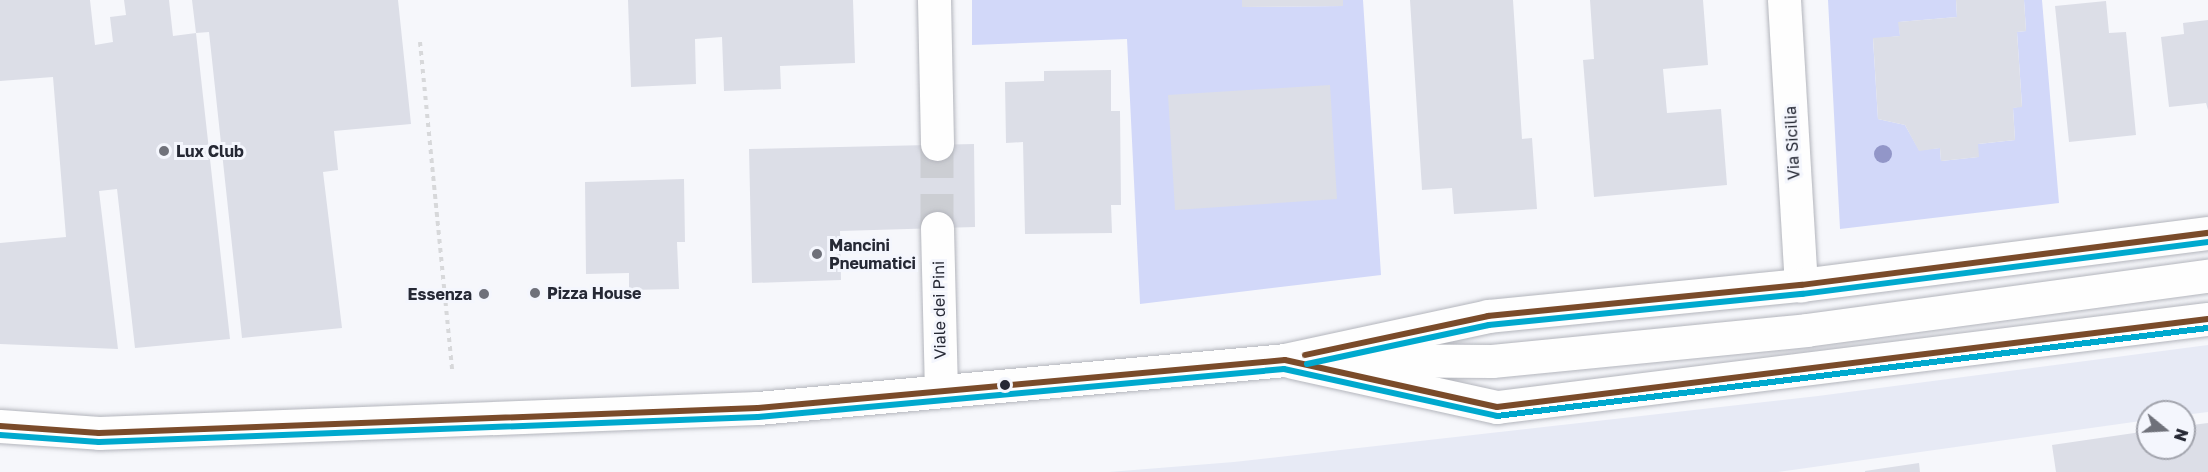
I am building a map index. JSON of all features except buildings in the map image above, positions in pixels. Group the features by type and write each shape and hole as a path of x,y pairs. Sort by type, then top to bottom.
{"main road":[{"path":"934,0 937,144"},
{"name":"Via Sicilia","path":"1784,0 1801,285"},
{"name":"Viale dei Pini","path":"937,228 941,391"},
{"path":"1285,360 1488,316 1801,285 2208,233"},
{"path":"0,426 76,432 158,431 758,408 1285,360 1504,360 1806,330 2208,276"},
{"path":"1285,360 1497,407 2208,319"}],"path":[{"path":"420,42 452,369"}],"shaded area":[{"path":"972,0 1242,0 1242,7 1343,6 1343,0 1363,0 1381,275 1140,304 1127,39 972,45"},
{"path":"1828,0 1956,0 1957,17 1899,22 1900,36 1873,39 1878,119 1905,125 1919,150 1940,148 1941,161 1978,157 1978,144 2015,140 2013,108 2022,106 2017,32 2026,31 2024,0 2042,0 2059,203 1840,229"},
{"path":"2208,345 2208,412 2196,414 2196,400 2136,400 2136,422 1778,472 1109,472 1234,462 1818,396"}],"tunnel":[{"path":"937,144 937,228"}],"transit line":[{"path":"1305,355 1488,316 1801,285 2208,233"},
{"path":"1307,364 1489,325 1802,294 2208,242"},
{"path":"0,426 99,433 758,408 1285,360 1497,407 2208,319"},
{"path":"0,435 99,442 758,417 1284,369 1497,416 2208,328"}],"place":[{"name":"Lux Club","path":"164,151"},
{"name":"Mancini Pneumatici","path":"817,254"},
{"name":"Pizza House","path":"535,293"},
{"name":"Essenza","path":"484,294"}]}
